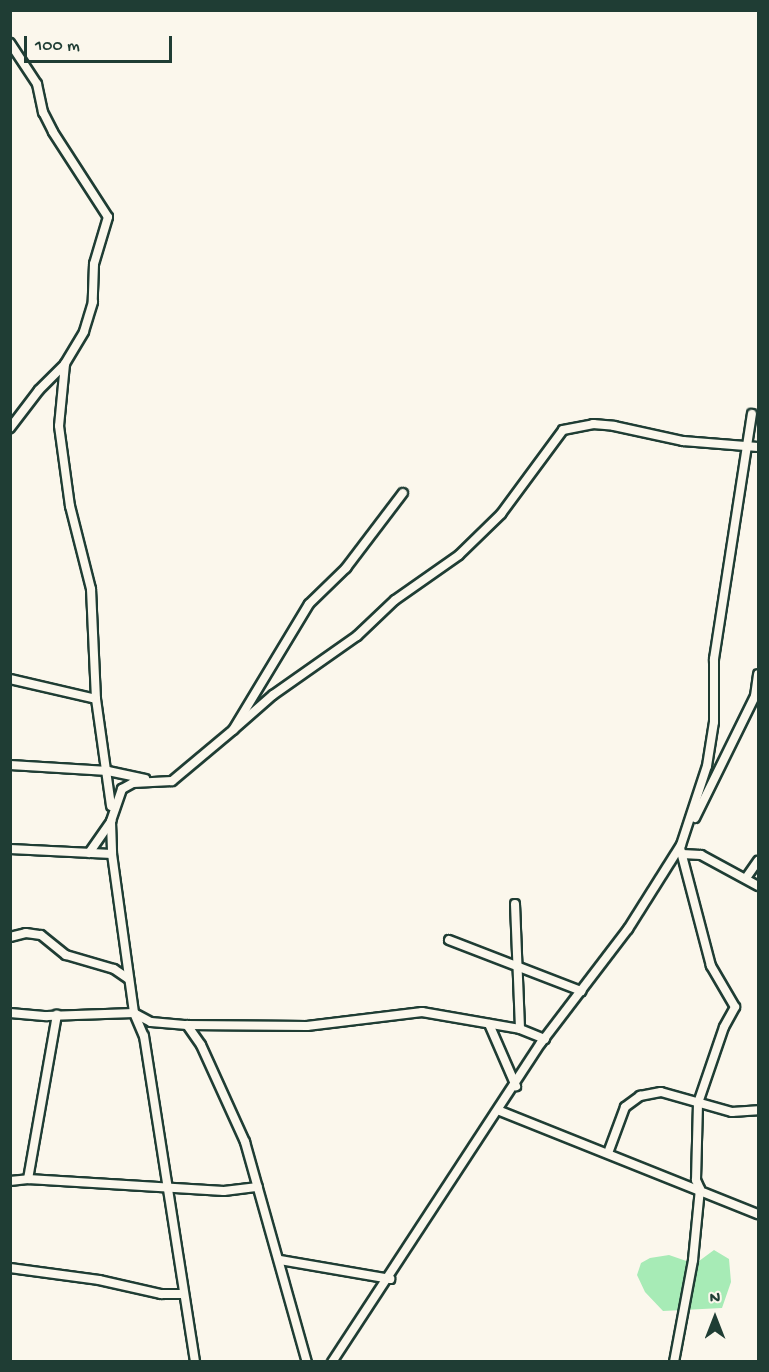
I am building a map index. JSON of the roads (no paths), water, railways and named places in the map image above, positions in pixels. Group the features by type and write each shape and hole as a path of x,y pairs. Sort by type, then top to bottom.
{"street":[{"path":"10,43 37,84 43,112 53,132 108,217 94,264 93,302 84,332 65,364 39,390 10,428"},
{"path":"65,364 59,426 70,506 90,589 96,699 108,771 112,854 134,1013 144,1036 195,1362"},
{"path":"674,1362 693,1260 700,1189 696,1180 698,1102 724,1027 735,1007 711,966 681,851 707,766 714,722 714,659 752,414"},
{"path":"89,853 111,821 122,789 133,783 160,783 180,776 194,760 233,730 273,694 357,636 395,600 459,555 506,509 563,430 593,424 711,445 759,447"},
{"path":"233,730 309,604 346,568 403,493"},
{"path":"332,1362 390,1279 545,1039 628,929 681,851 755,696 759,674"},
{"path":"10,679 96,699"},
{"path":"10,765 108,771 160,783"},
{"path":"10,849 112,854"},
{"path":"681,851 701,855 759,886"},
{"path":"746,878 759,861"},
{"path":"515,904 520,1029"},
{"path":"10,937 26,933 41,936 66,955 114,969 129,979"},
{"path":"449,940 581,991"},
{"path":"10,1013 57,1015 134,1013 151,1022 187,1025 306,1026 422,1012 520,1029 545,1039"},
{"path":"28,1179 57,1015"},
{"path":"489,1024 516,1086"},
{"path":"187,1025 201,1044 218,1086 238,1120 280,1260 307,1362"},
{"path":"608,1153 625,1107 640,1096 661,1092 732,1112 759,1110"},
{"path":"500,1111 700,1189 710,1197 759,1214"},
{"path":"10,1181 28,1179 224,1191 258,1187"},
{"path":"280,1260 390,1279"},
{"path":"10,1268 183,1294"}]}
